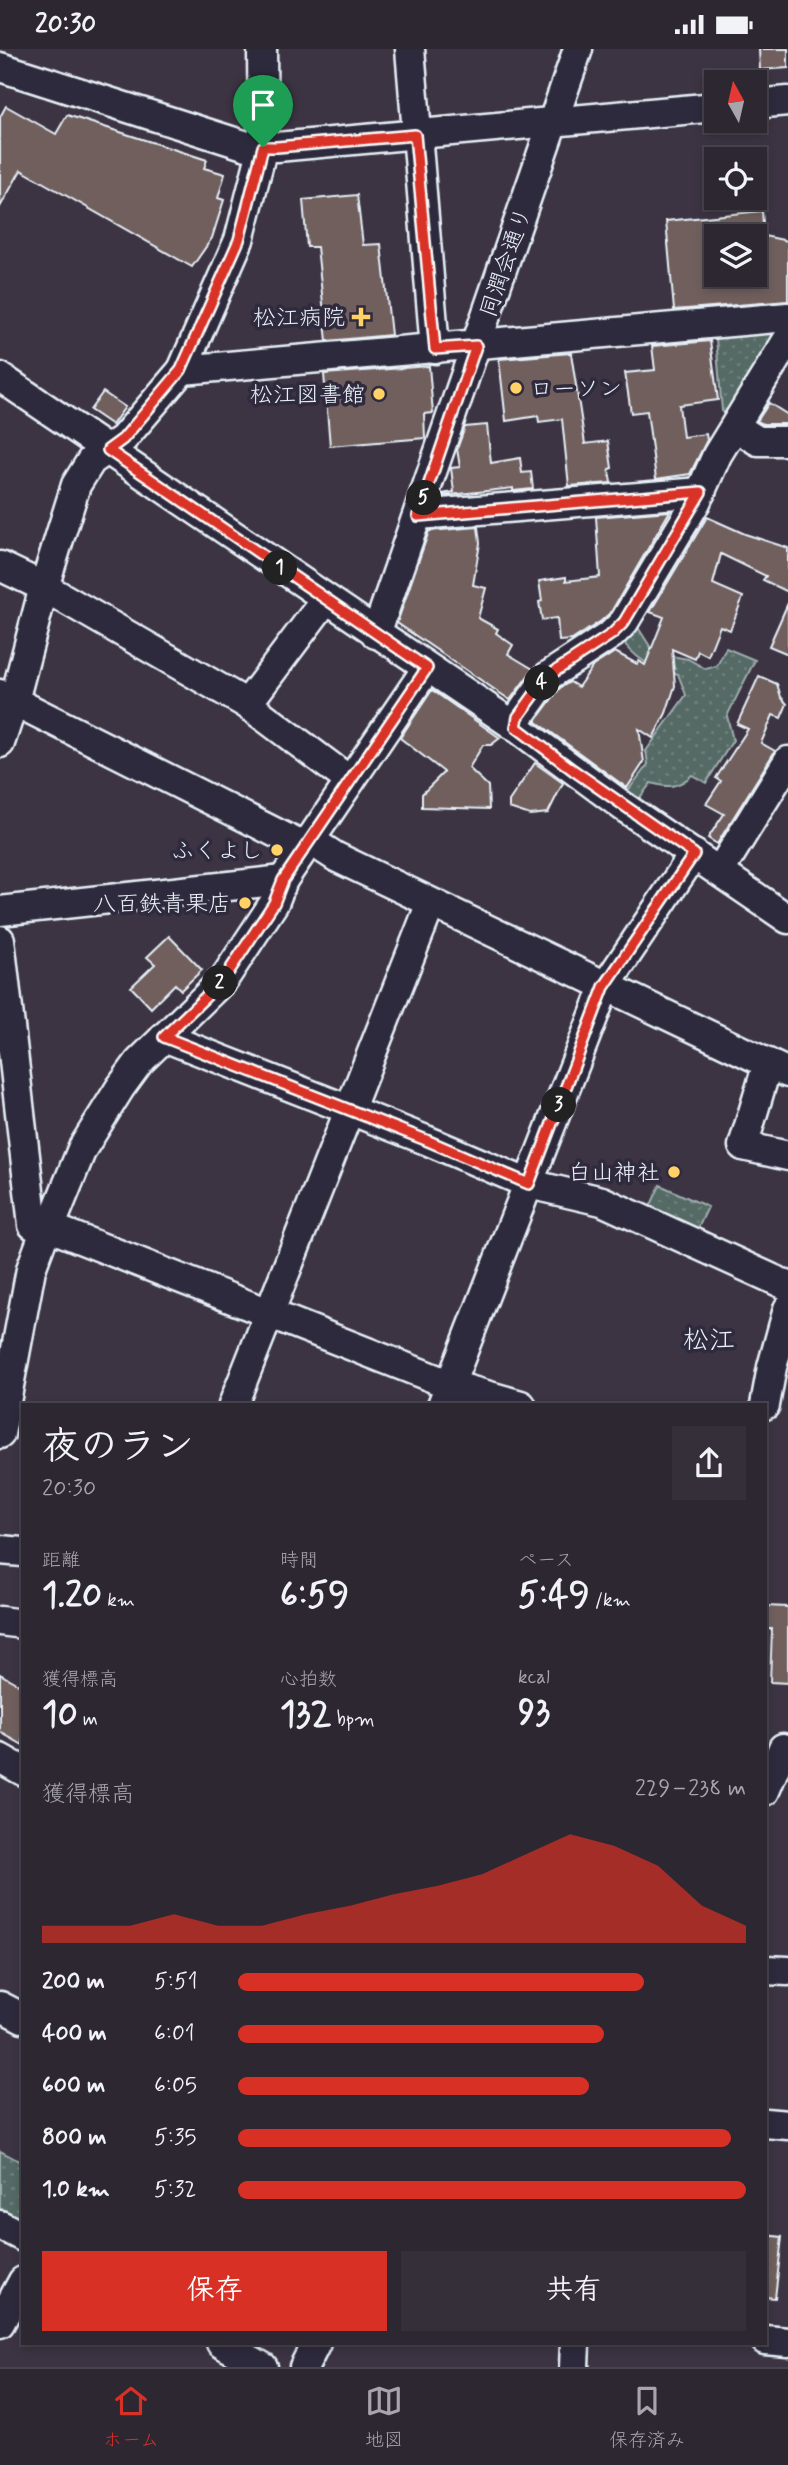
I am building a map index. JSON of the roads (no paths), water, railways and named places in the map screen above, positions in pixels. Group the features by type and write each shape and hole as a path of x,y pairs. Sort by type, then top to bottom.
{"street":[{"path":"0,743 7,698 76,485 91,461 123,439 181,370 239,240 263,147 262,49"},
{"path":"410,49 415,135 435,349"},
{"name":"同潤会通り","path":"376,634 578,49"},
{"path":"0,67 247,146 263,147 704,108"},
{"path":"767,103 788,101"},
{"path":"181,370 788,317"},
{"path":"516,727 518,717 548,676 612,634 624,622 701,492 717,455 788,339"},
{"path":"0,377 516,727 573,770 788,919"},
{"path":"736,426 758,441 788,441"},
{"path":"418,516 701,492"},
{"path":"0,566 44,587 247,704 350,781"},
{"path":"247,704 326,600"},
{"path":"0,1434 10,1324 47,1226 56,1213 82,1149 139,1062 224,979 274,903 283,880 427,668"},
{"path":"7,698 296,843 316,844 336,857 430,903 778,1068 743,1146 788,1156"},
{"path":"720,871 788,761"},
{"path":"446,1395 604,987 694,854"},
{"path":"0,911 283,880"},
{"path":"234,1403 430,903"},
{"path":"0,940 10,1127 33,1225 47,1226 270,1315 446,1395 506,1403"},
{"path":"164,1037 426,1140 529,1184 602,1201 788,1286"},
{"path":"766,1403 772,1367 788,1309"},
{"path":"767,1408 788,1413"},
{"path":"0,1550 21,1552"},
{"path":"0,1621 21,1624"},
{"path":"767,1785 779,1746"},
{"path":"0,1758 21,1770"},
{"path":"767,1970 788,1971"},
{"path":"0,2006 21,2017"},
{"path":"767,2123 788,2125"},
{"path":"0,2225 21,2236"},
{"path":"0,2323 21,2285"},
{"path":"767,2340 788,2342"},
{"path":"224,2345 263,2367"},
{"path":"304,2367 315,2345"},
{"path":"574,2367 575,2345"}],"place":[{"name":"松江病院","path":"361,317"},
{"name":"ローソン","path":"516,388"},
{"name":"松江図書館","path":"379,394"},
{"name":"ふくよし","path":"277,850"},
{"name":"八百鉄青果店","path":"245,903"},
{"name":"白山神社","path":"674,1172"}],"district":[{"name":"松江","path":"709,1339"}]}
